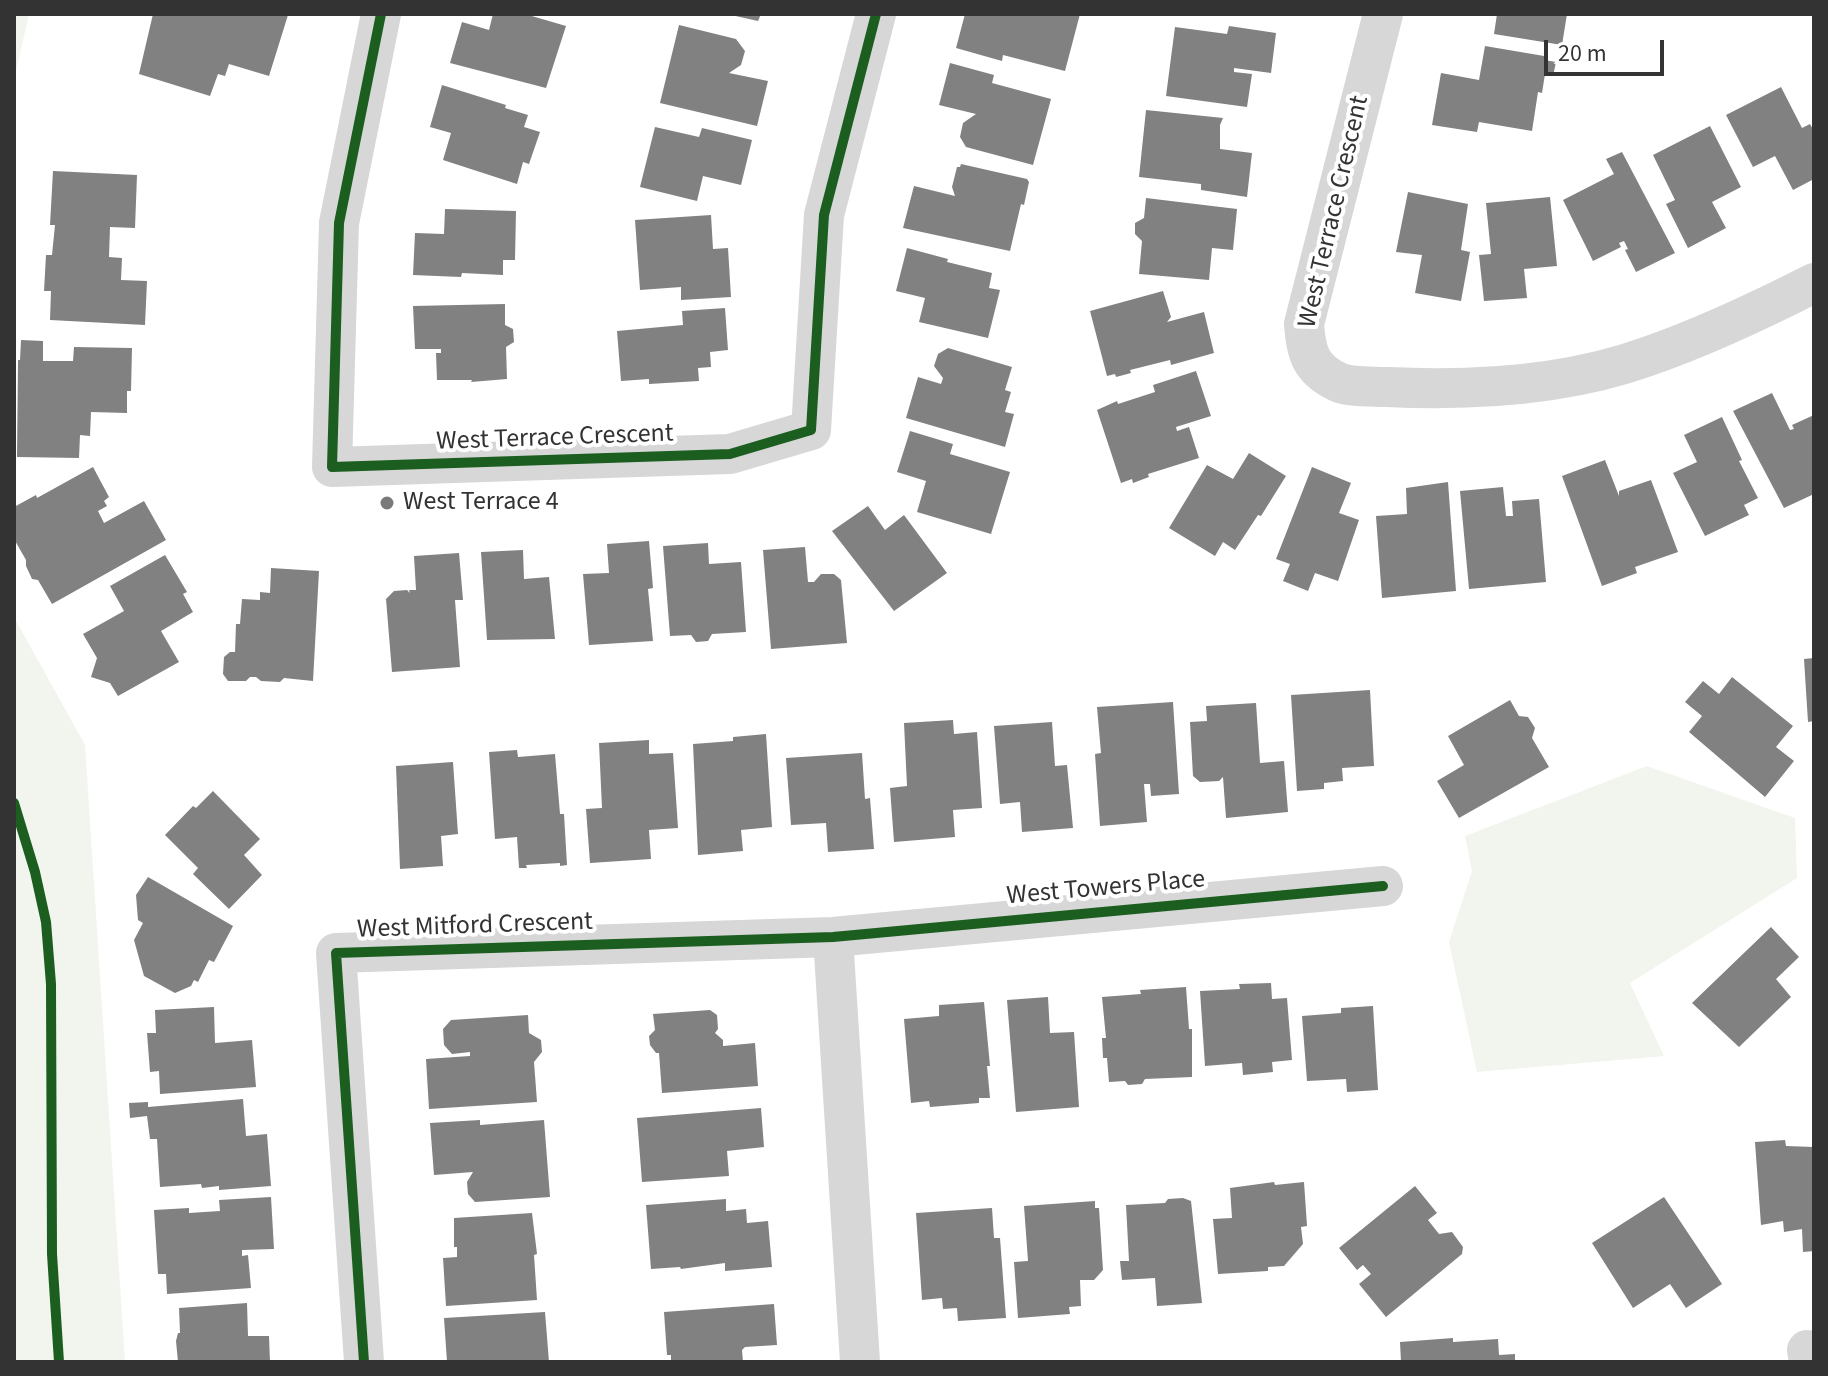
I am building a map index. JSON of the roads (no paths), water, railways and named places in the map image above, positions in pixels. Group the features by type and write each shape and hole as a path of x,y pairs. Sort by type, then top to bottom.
{"street":[{"name":"West Terrace Crescent","path":"381,14 339,223 332,467 730,454 811,430 824,215 876,14"},
{"name":"West Terrace Crescent","path":"1383,14 1304,324 1306,352 1319,371 1340,383 1407,388 1504,385 1584,375 1645,358 1728,325 1814,283"},
{"name":"West Towers Place","path":"833,937 1383,886"},
{"name":"West Mitford Crescent","path":"364,1362 336,953 833,937"},
{"path":"833,937 860,1362"}],"place":[{"name":"West Terrace 4","path":"387,503"}]}
